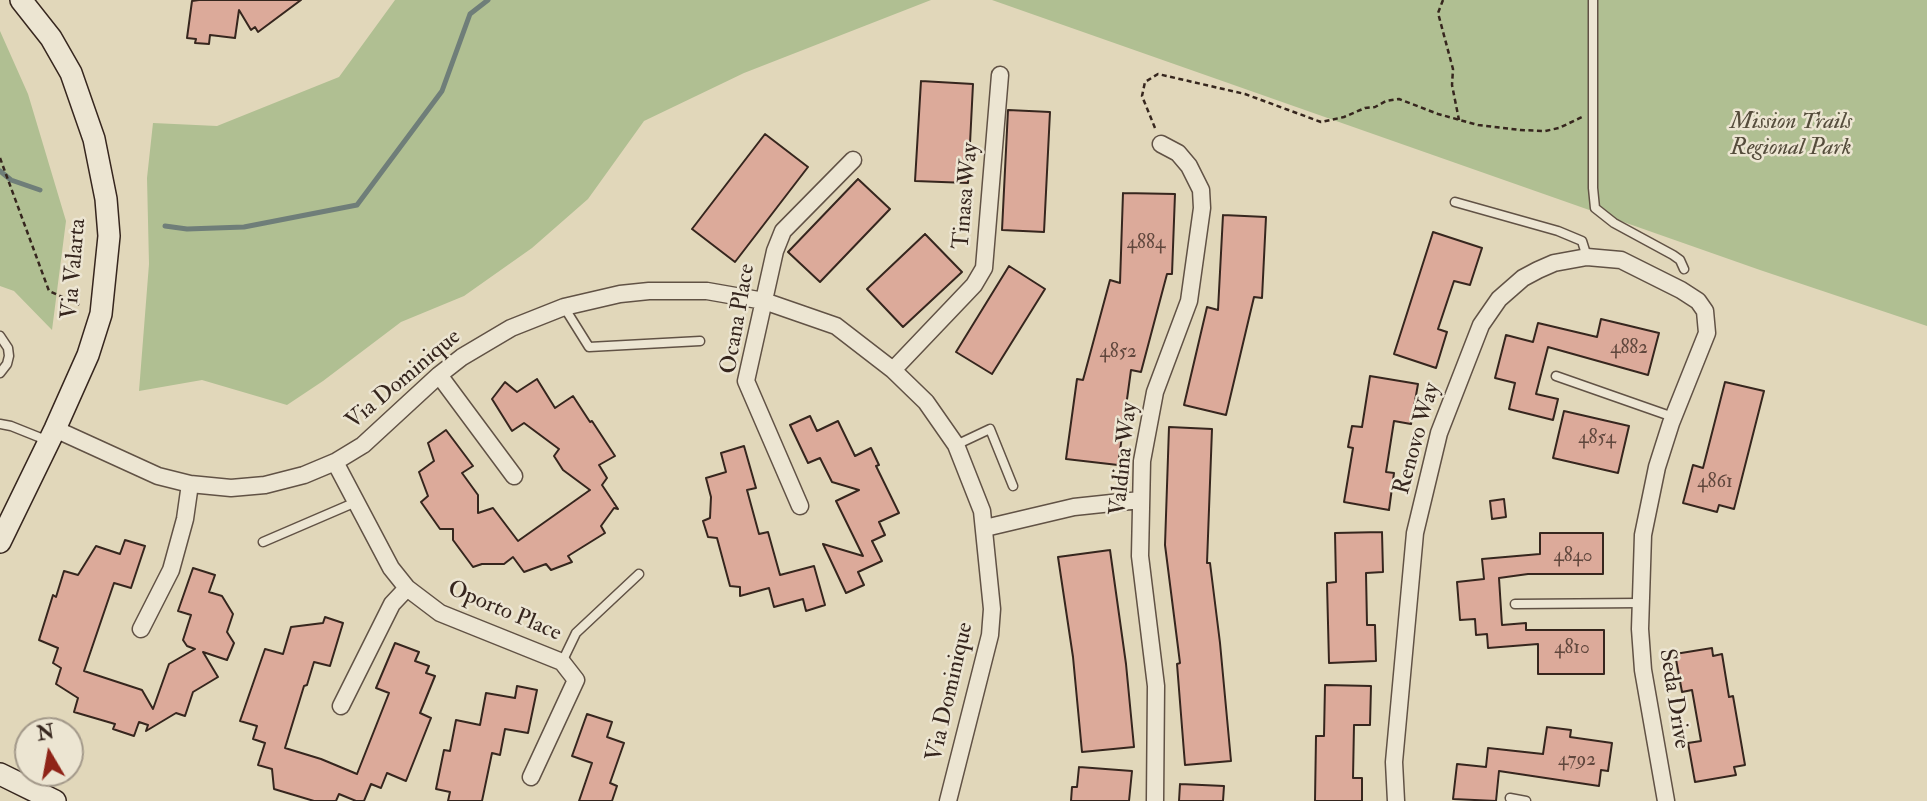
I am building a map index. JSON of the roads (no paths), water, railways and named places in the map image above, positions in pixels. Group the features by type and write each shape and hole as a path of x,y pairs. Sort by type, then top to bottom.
{"main road":[{"name":"Via Valarta","path":"0,542 88,355 101,314 109,236 106,199 94,139 71,73 51,38 21,0"},
{"path":"0,774 55,801"}],"street":[{"name":"Tinasa Way","path":"893,370 974,285 984,268 1000,75"},
{"name":"Valdina Way","path":"1155,801 1156,686 1140,556 1142,461 1155,392 1189,301 1202,208 1200,190 1189,166 1178,153 1161,144"},
{"name":"Ocana Place","path":"800,506 746,381 775,251 783,231 853,160"},
{"name":"Renovo Way","path":"1396,801 1394,761 1415,533 1438,433 1481,325 1499,299 1523,278 1562,261 1587,257 1621,260 1681,290"},
{"name":"Seda Drive","path":"1666,801 1643,670 1640,603 1643,536 1657,467 1673,417 1707,333 1702,306 1681,290"},
{"name":"Via Dominique","path":"52,435 158,476 190,484 231,488 265,485 304,475 335,462 362,445 439,375 486,342 528,320 564,307 621,294 707,291 764,301 836,326 893,370 926,402 956,445 982,511 992,609 990,635 948,801"},
{"path":"439,375 514,476"},
{"name":"Oporto Place","path":"335,462 391,568 407,588 440,613 562,662 576,680 531,777"},
{"path":"141,629 171,570 185,519 190,484"},
{"path":"985,528 1074,507 1140,500"},
{"path":"341,706 392,604 407,588"}],"lane":[{"path":"1593,0 1595,208 1614,223 1680,260 1684,269"},
{"path":"1455,202 1559,231 1582,241 1587,257"},
{"path":"564,307 589,348 700,341"},
{"path":"0,336 8,348 9,356 0,373"},
{"path":"1556,376 1673,417"},
{"path":"0,424 52,435"},
{"path":"956,445 990,429 1013,486"},
{"path":"263,542 356,502"},
{"path":"562,662 576,633 639,574"},
{"path":"1515,604 1640,603"},
{"path":"1510,798 1526,801"}],"waterway":[{"path":"165,226 187,229 244,227 357,205 442,91 470,14 488,0"},
{"path":"0,171 11,180 40,190"}],"park label":[{"name":"Mission Trails Regional Park","path":"1791,136"}]}
